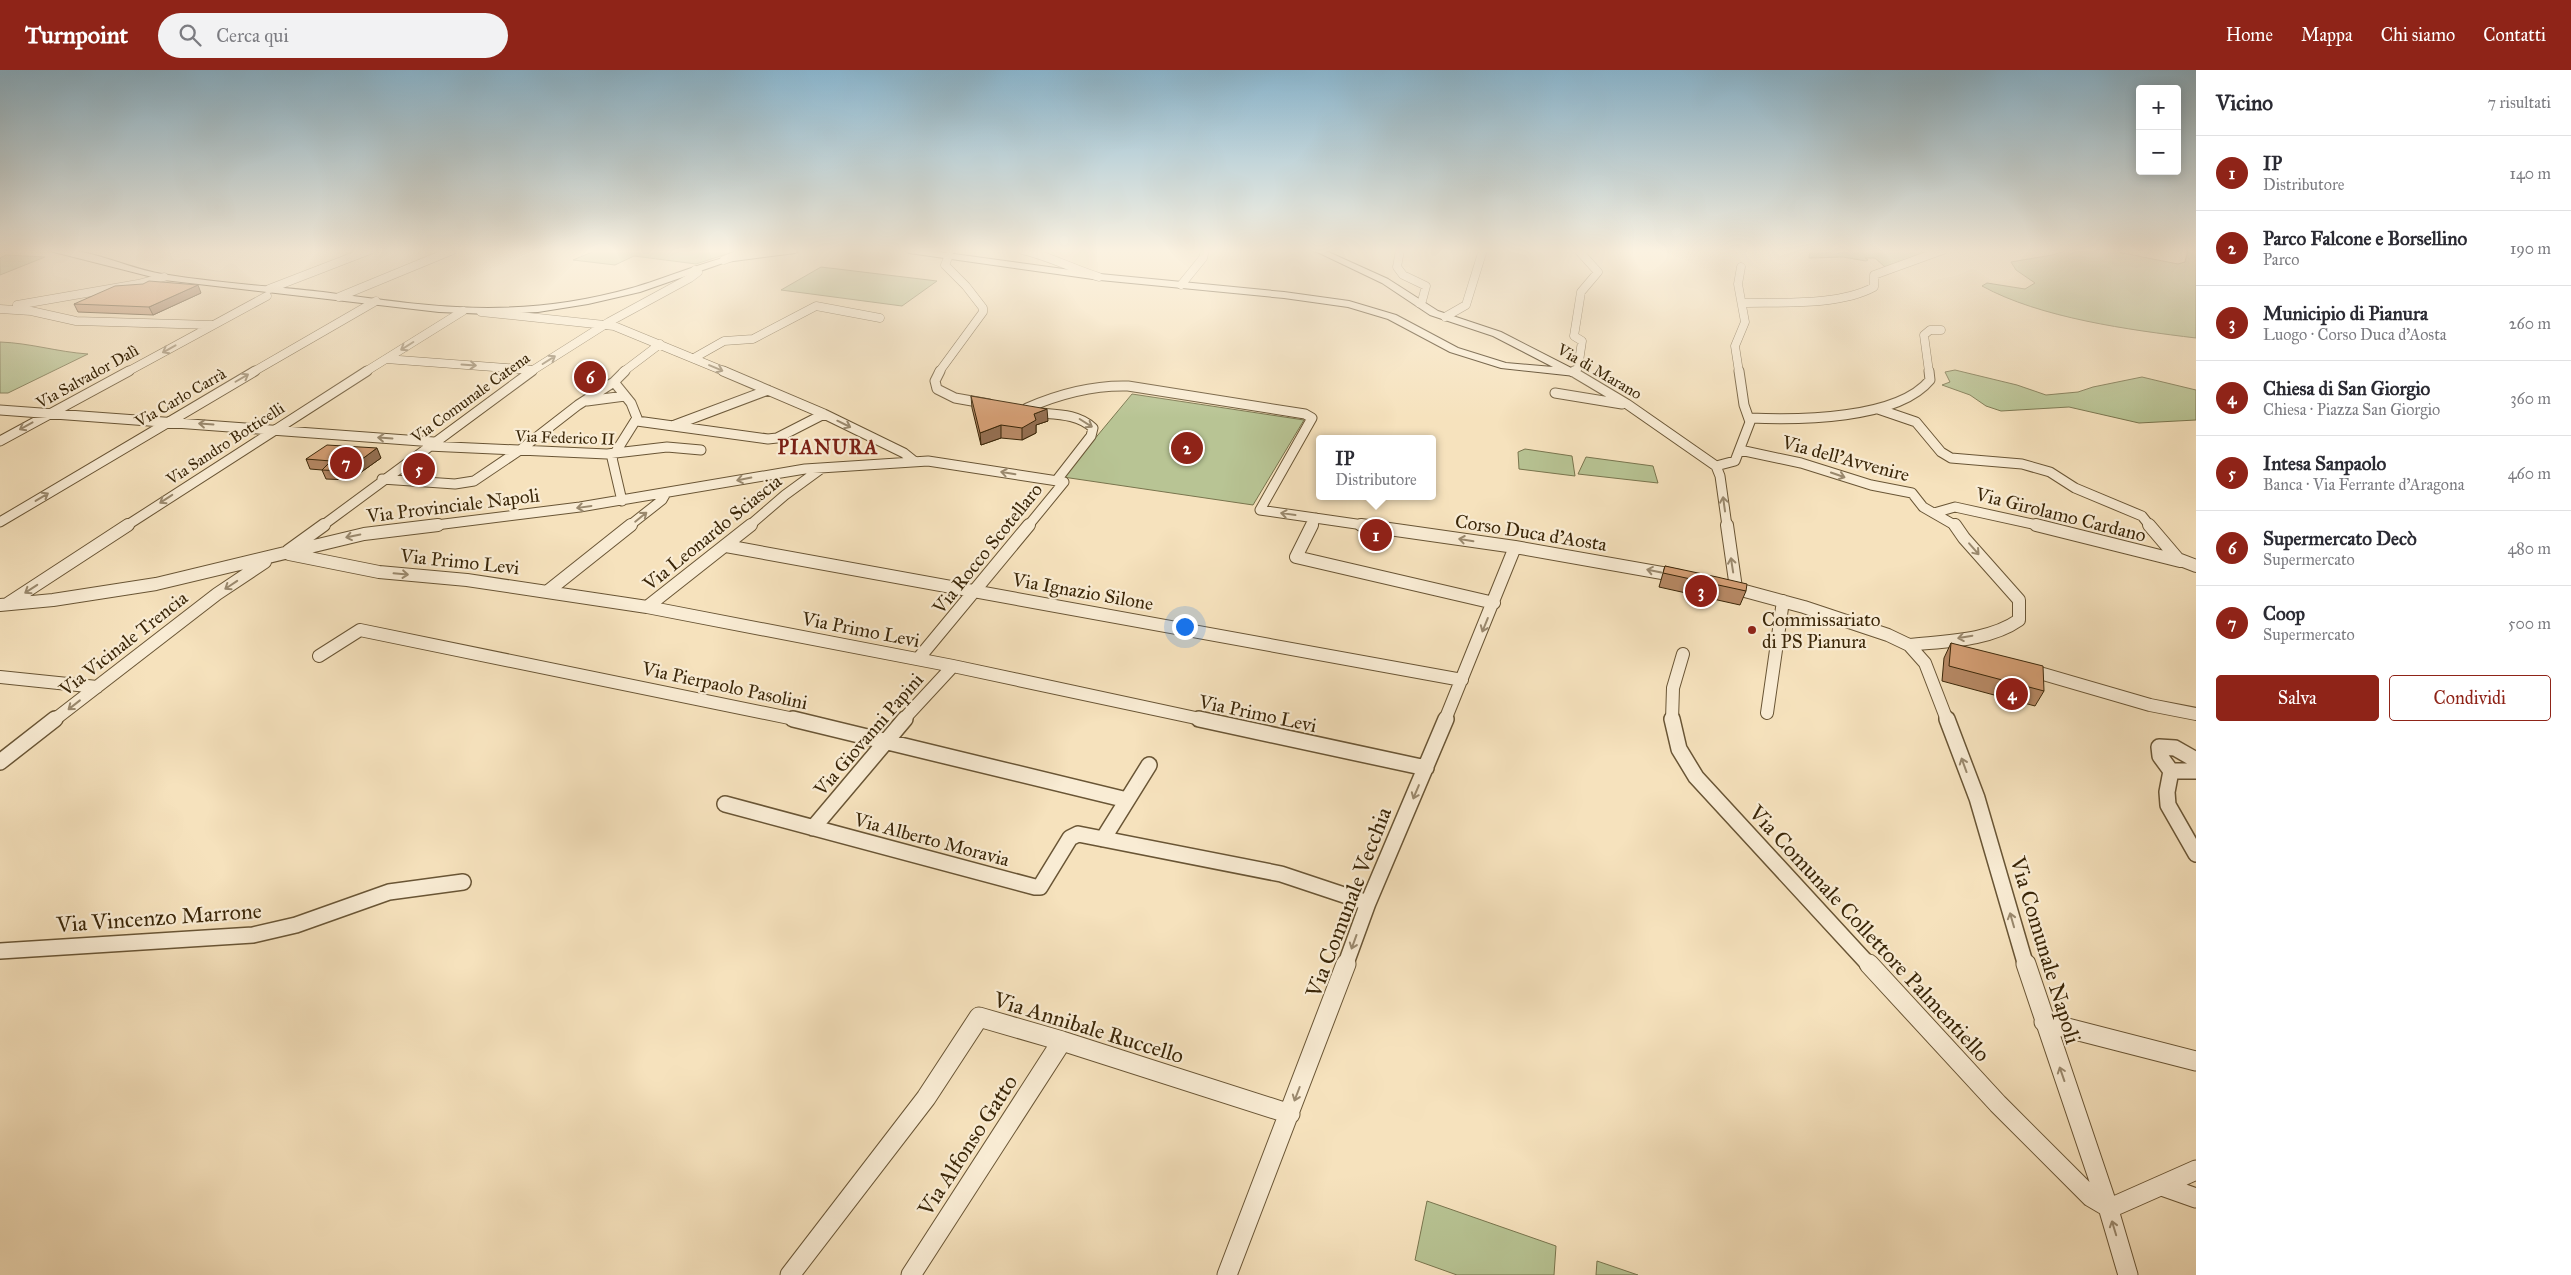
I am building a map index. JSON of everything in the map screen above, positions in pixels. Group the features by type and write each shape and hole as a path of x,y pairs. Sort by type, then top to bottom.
{"street":[{"path":"31,311 37,306"},
{"path":"45,314 50,306"},
{"name":"Via Salvador Dalì","path":"0,440 245,306"},
{"name":"Via Carlo Carrà","path":"0,522 168,421 367,306"},
{"path":"422,306 605,324 660,344 824,414 904,453 914,461 944,463 1060,482"},
{"path":"508,314 554,306"},
{"name":"Via Comunale Catena","path":"284,554 382,479 533,370 605,324 638,306"},
{"path":"694,358 721,341 753,339 816,306"},
{"path":"817,306 880,318"},
{"path":"981,306 983,312 940,370 935,381 937,389 955,398 1000,406"},
{"path":"1354,306 1383,314 1454,350 1504,366 1574,372 1578,368 1582,342 1574,336 1578,306"},
{"path":"1390,306 1430,310"},
{"path":"1424,306 1430,310"},
{"path":"1446,317 1464,306"},
{"path":"1736,588 1720,476 1716,466 1735,462 1750,418 1744,405 1735,346 1745,322 1743,306"},
{"path":"0,308 31,311 76,321 212,325"},
{"name":"Via di Marano","path":"1430,310 1496,334 1574,372 1627,404 1716,466"},
{"name":"Via Sandro Botticelli","path":"3,605 273,429 463,311"},
{"path":"1750,418 1820,419 1846,416 1878,408 1905,397 1930,380 1924,335 1930,330 1941,330"},
{"path":"382,479 455,484 467,483 478,479 614,382 660,344"},
{"path":"386,359 533,370"},
{"path":"614,382 634,408 637,422 612,459 622,501"},
{"name":"Via Rocco Scotellaro","path":"918,659 1060,482 1091,436 1093,428 1090,424 1075,418 1034,409 1056,397 1101,386 1122,386 1305,414 1313,419 1260,510"},
{"path":"675,425 768,390"},
{"path":"1555,393 1585,396 1616,404 1627,404"},
{"path":"584,402 624,396"},
{"name":"Via Girolamo Cardano","path":"1878,408 1916,422 1941,452 1951,458 2042,468 2076,488 2142,516 2180,561"},
{"name":"Via Federico II","path":"0,410 273,429 431,444 520,450 615,454 667,447 701,450"},
{"path":"637,422 675,425 768,439 779,436 824,414"},
{"name":"Via dell'Avvenire","path":"1740,450 1801,463 1872,485 1908,491 1913,494 1923,507 1953,522 1964,538 2018,600 2019,620 2012,625 1984,634 1909,645"},
{"name":"Via Provinciale Napoli","path":"3,605 108,592 271,558 387,530 622,501 763,475 824,467 914,461"},
{"name":"Via Leonardo Sciascia","path":"647,607 726,546 785,495 824,467"},
{"path":"548,590 662,500 666,494"},
{"name":"Via Girolamo Cardano","path":"1934,513 1951,507 1979,511 2196,566"},
{"name":"Corso Duca d'Aosta","path":"1260,510 1515,547 1630,566 1688,578"},
{"path":"1316,518 1295,554 1296,557 1494,603"},
{"name":"Via Ignazio Silone","path":"726,546 1462,680"},
{"name":"Via Comunale Vecchia","path":"1227,1275 1290,1114 1368,903 1426,768 1515,547"},
{"name":"Via Primo Levi","path":"284,554 379,572 548,590 647,607 953,666 1426,768"},
{"name":"Via Vicinale Trencia","path":"0,762 217,594 271,558"},
{"path":"1717,584 1783,601 1880,632 1909,645 1938,647 1963,653"},
{"path":"1767,713 1783,601"},
{"name":"Via Pierpaolo Pasolini","path":"318,656 360,630 647,687 887,740 1127,800"},
{"name":"Via Comunale Napoli","path":"1909,645 1922,657 1930,672 1976,798 2044,1022 2108,1207 2128,1275"},
{"name":"Via Comunale Collettore Palmentiello","path":"1683,654 1674,684 1672,712 1675,738 1689,766 1724,809 1998,1104 2091,1197 2108,1207"},
{"name":"Via Giovanni Papini","path":"813,828 887,740 953,666"},
{"path":"2015,666 2150,704 2196,714"},
{"path":"0,677 97,686"},
{"path":"2196,760 2175,748 2159,746 2160,756 2171,771 2167,798 2170,812 2184,830 2196,854"},
{"path":"1103,839 1148,765"},
{"path":"2171,771 2196,772"},
{"name":"Via Alberto Moravia","path":"725,804 1037,888 1072,836 1081,835 1281,874 1368,903"},
{"name":"Via Vincenzo Marrone","path":"0,950 253,935 296,925 388,892 463,882"},
{"name":"Via Annibale Ruccello","path":"790,1275 926,1098 977,1019 981,1017 1290,1114"},
{"path":"2044,1022 2196,1061"},
{"name":"Via Alfonso Gatto","path":"911,1275 1062,1041"},
{"path":"2108,1207 2118,1205 2196,1170"},
{"path":"2162,1186 2196,1198"}],"green space":[{"path":"2029,306 2196,306 2196,338 2086,321"},
{"path":"0,342 88,354 8,393 0,393"},
{"path":"1955,370 2017,385 2046,395 2078,392 2142,377 2196,390 2196,420 2139,423 2069,407 2001,411 1986,406 1970,395 1942,385 1950,382 1945,372"},
{"path":"1132,394 1304,420 1253,505 1063,477"},
{"path":"1525,449 1572,456 1575,476 1519,469 1518,452"},
{"path":"1586,457 1653,466 1658,483 1578,474"},
{"path":"1427,1201 1556,1246 1554,1275 1457,1275 1415,1260"},
{"path":"1597,1261 1638,1275 1596,1275"}],"building":[{"path":"971,396 1047,409 1034,414 1036,420 1022,428 1001,425 980,433"},
{"path":"327,445 377,448 346,471 322,470 331,461 306,459"},
{"path":"1665,566 1747,584 1746,591 1663,573"},
{"path":"1951,643 2043,666 2044,691 1949,666"}],"place":[{"name":"Supermercato Decò","path":"590,377"},
{"name":"Parco Falcone e Borsellino","path":"1187,448"},
{"name":"Coop","path":"346,463"},
{"name":"Intesa Sanpaolo","path":"419,469"},
{"name":"IP","path":"1376,535"},
{"name":"Municipio di Pianura","path":"1701,591"},
{"name":"Commissariato di PS Pianura","path":"1752,630"},
{"name":"Chiesa di San Giorgio","path":"2012,694"}],"district":[{"name":"PIANURA","path":"828,447"}]}
